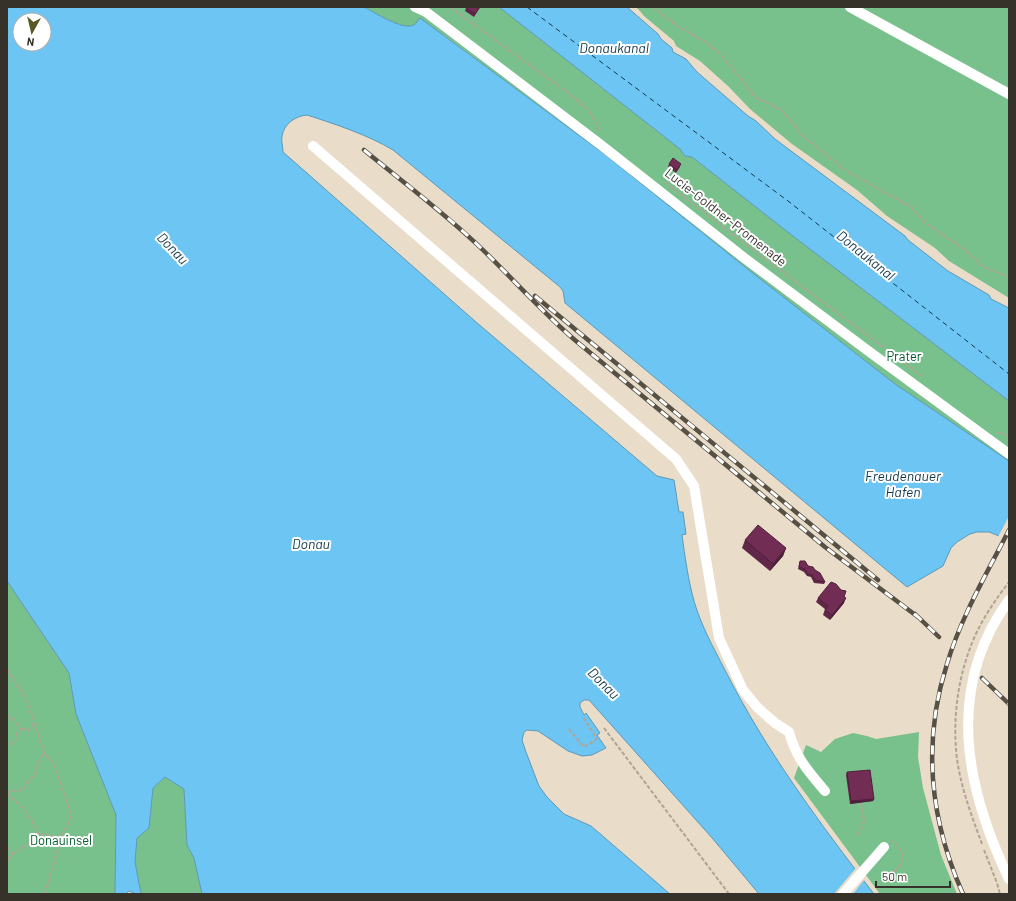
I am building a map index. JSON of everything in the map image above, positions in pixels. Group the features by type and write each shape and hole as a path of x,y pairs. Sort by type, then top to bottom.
{"street":[{"path":"415,7 426,12 557,111 743,257 1009,454"},
{"path":"850,7 1009,94"},
{"path":"313,146 676,459 694,486 719,638 743,690 757,707 788,732 792,746 800,762 825,791"},
{"path":"1009,600 983,646 973,677 970,695 968,736 971,770 978,798 1009,879"},
{"path":"843,894 887,843"}],"path":[{"path":"450,7 575,98 590,112 601,132 595,127"},
{"path":"653,7 677,26 704,41 720,54 755,97 766,104 782,110 803,136 846,171 911,207 928,225 964,249 983,267 1009,277"},
{"name":"Lucie-Goldner-Promenade","path":"662,179 760,256 926,379"},
{"path":"1004,438 996,432 1009,436"},
{"path":"994,603 1009,582"},
{"path":"7,669 26,698 44,753 51,759 55,766 70,809 71,815 61,838 45,894"},
{"path":"7,716 15,720 21,729 29,730 35,723"},
{"path":"569,729 584,747 597,739 584,718"},
{"path":"604,728 729,894"},
{"path":"7,745 13,744 16,740 17,733 21,729"},
{"path":"39,834 26,810 7,793 10,791 24,790 26,782 32,778 40,757 44,753"},
{"path":"858,835 864,821 861,803"},
{"path":"39,834 61,838"},
{"path":"7,860 13,854 38,838 39,834"},
{"path":"887,843 899,846 902,851 903,860 898,869 889,875"},
{"path":"7,848 13,854"}],"green space":[{"name":"Prater","path":"364,7 499,7 680,149 685,156 692,157 1009,401 1009,461 895,384 750,271 607,156 445,36 420,19 414,25 403,25 389,20"},
{"path":"636,7 1009,7 1009,298 949,261 935,248 887,216 857,190 792,144 750,109 728,86 700,61 676,46 674,41 644,16"},
{"name":"Donauinsel","path":"7,581 69,673 76,714 116,815 115,894 7,894"},
{"path":"919,732 918,757 923,788 941,855 957,894 880,894 794,778 806,745 821,752 835,739 853,733 876,739"},
{"path":"165,777 184,789 187,845 194,858 202,894 141,894 135,862 137,838 149,828 153,788"}],"water":[{"name":"Donau","path":"7,7 364,7 389,20 403,25 414,25 420,18 607,156 750,271 895,384 1009,461 1009,540 989,532 977,532 970,534 957,542 951,548 943,566 907,587 565,303 563,291 560,287 393,150 340,126 307,115 298,117 288,124 283,132 283,152 476,322 657,476 674,480 679,512 683,512 686,534 682,535 694,601 700,619 716,653 758,729 794,785 813,813 874,894 759,894 713,839 589,700 584,700 580,703 580,707 584,715 586,713 600,733 597,735 606,748 592,755 582,756 568,751 538,731 527,730 524,732 522,740 539,786 547,797 564,814 591,826 670,894 202,894 194,858 187,845 184,789 165,777 153,788 149,828 137,838 135,862 141,894 136,894 129,891 126,894 115,894 116,815 76,714 69,673 7,581"},
{"name":"Donaukanal","path":"499,7 627,7 658,34 661,39 672,48 673,52 686,59 697,72 748,116 756,121 775,139 905,236 908,240 948,271 989,295 991,299 1009,308 1009,401 692,157 685,156 680,149"}],"pier":[{"path":"1009,516 1009,542 998,537"},
{"path":"856,868 865,879 853,894 834,894"}],"building":[{"path":"480,7 475,14 466,8"},
{"path":"673,158 681,164 677,170 669,164"},
{"path":"758,525 786,548 773,564 745,540"},
{"path":"800,561 805,561 808,566 813,567 820,573 825,582 815,580 812,575 807,574 805,569 799,567"},
{"path":"831,582 836,584 841,590 846,591 844,597 846,598 832,615 825,610 828,606 818,598"},
{"path":"870,770 874,799 851,801 847,772"}],"ferry route":[{"path":"527,7 788,201 1009,374"}],"railway":[{"path":"364,150 440,211 469,237 576,341 825,547 918,617"},
{"path":"535,296 878,580"},
{"path":"963,894 943,838 937,809 933,780 932,752 934,722 939,693 947,664 960,629 1009,530"},
{"path":"915,614 939,637"},
{"path":"982,678 1009,704"}],"water label":[{"name":"Freudenauer Hafen","path":"903,484"}]}
